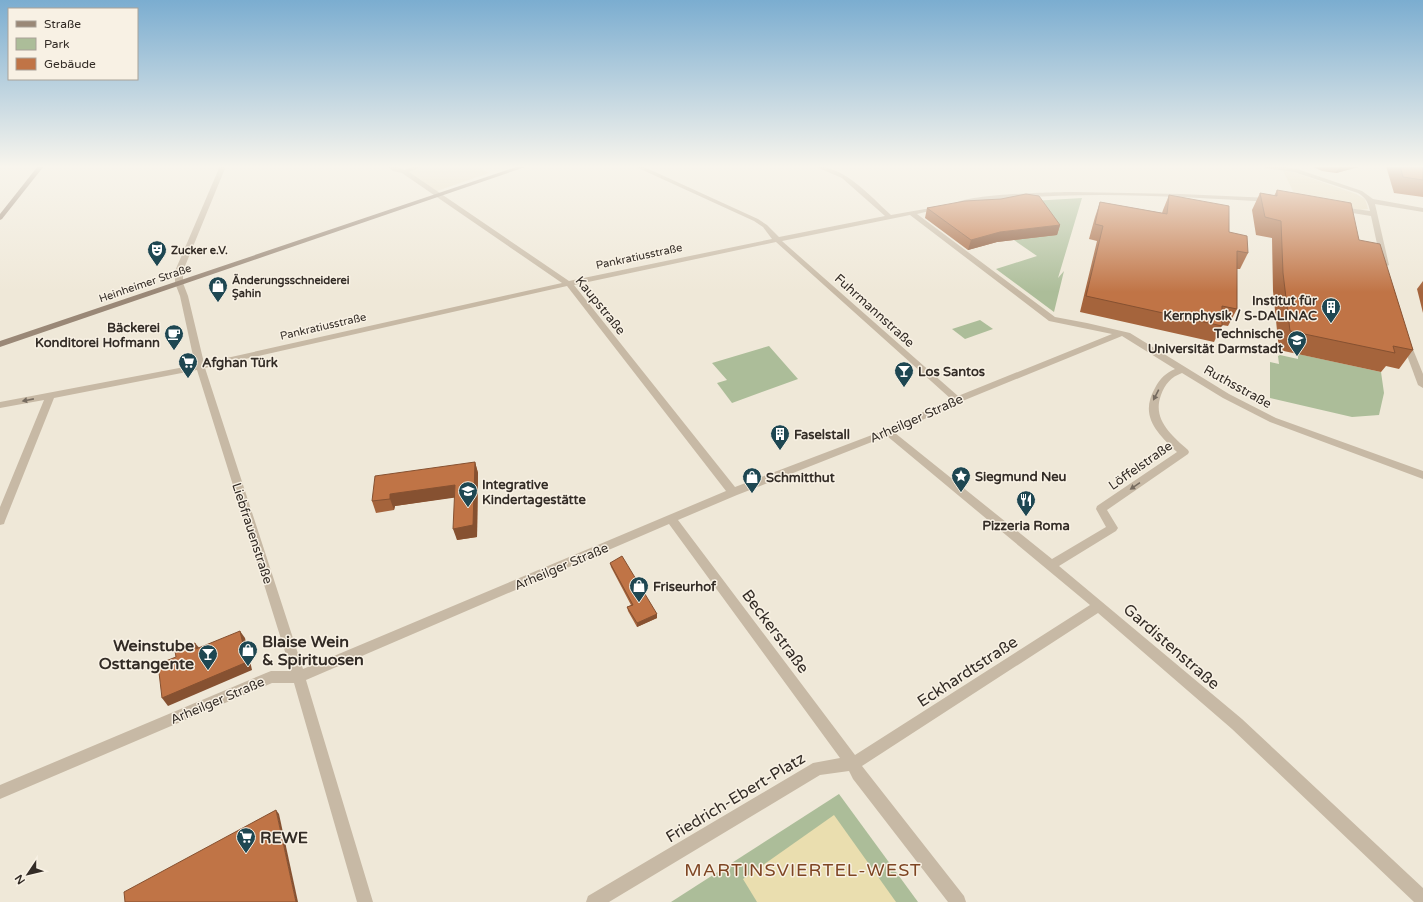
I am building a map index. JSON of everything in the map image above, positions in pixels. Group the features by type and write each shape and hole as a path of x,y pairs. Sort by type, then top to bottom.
{"street":[{"path":"0,218 8,208"},
{"name":"Liebfrauenstraße","path":"205,208 179,271 179,283 184,296 200,366 299,677 365,902"},
{"name":"Heinheimer Straße","path":"0,344 403,208"},
{"name":"Kaupstraße","path":"457,208 569,284 733,492"},
{"name":"Fuhrmannstraße","path":"730,208 756,220 765,226 776,239 957,400"},
{"path":"880,208 890,217"},
{"name":"Pankratiusstraße","path":"0,405 200,366 776,239 935,208"},
{"path":"1330,208 1374,214"},
{"path":"1373,208 1387,274"},
{"path":"1412,208 1423,210"},
{"name":"Ruthsstraße","path":"912,213 1052,319 1122,333 1226,396 1273,420 1423,475"},
{"name":"Arheilger Straße","path":"0,792 271,677 299,677 733,492 888,432 957,400 1122,333"},
{"path":"1404,336 1423,385"},
{"name":"Löffelstraße","path":"1051,565 1112,528 1101,509 1184,452 1163,433 1153,415 1153,400 1166,377 1182,369"},
{"path":"0,521 50,395"},
{"name":"Gardistenstraße","path":"888,432 1051,565 1237,724 1423,899"},
{"name":"Beckerstraße","path":"671,519 853,764"},
{"name":"Eckhardtstraße","path":"853,764 1099,606"},
{"path":"853,764 858,774 958,902"},
{"name":"Friedrich-Ebert-Platz","path":"594,902 818,768 853,764"}],"green space":[{"path":"1029,208 1079,208 1058,278 1064,271 1054,312 996,269 1037,256 1014,240"},
{"path":"980,320 993,329 965,339 952,329"},
{"path":"769,346 798,379 732,403 717,383 727,380 712,363"},
{"path":"1298,354 1381,372 1384,393 1379,415 1352,417 1270,398 1270,362 1279,364 1278,356 1280,355 1298,359"},
{"path":"839,794 918,902 671,902"}],"sand":[{"path":"834,815 896,902 757,902 743,879"}],"shaded area":[{"path":"1347,208 1368,209 1360,210"}],"building":[{"path":"927,208 1048,208 1060,225 1000,232 971,240"},
{"path":"1099,208 1134,208 1167,214 1168,208 1229,208 1229,232 1247,236 1248,253 1237,251 1237,309 1222,306 1222,326 1086,296 1103,226 1095,224"},
{"path":"1263,208 1352,208 1359,240 1380,244 1413,350 1393,346 1395,353 1290,331 1283,273 1281,221 1265,217"},
{"path":"475,462 473,525 453,529 455,485 390,494 390,499 372,501 375,476"},
{"path":"622,556 657,614 637,623 627,607 633,605 610,563"},
{"name":"Weinstube Osttangente","path":"240,631 247,662 162,698 158,664 176,657 175,651 195,643 196,649"},
{"name":"REWE","path":"276,810 296,902 125,902 124,892"}],"place":[{"name":"Zucker e.V.","path":"157,267"},
{"name":"Änderungsschneiderei Şahin","path":"218,303"},
{"name":"Institut für Kernphysik / S-DALINAC","path":"1331,324"},
{"name":"Bäckerei Konditorei Hofmann","path":"174,351"},
{"name":"Technische Universität Darmstadt","path":"1297,357"},
{"name":"Afghan Türk","path":"188,379"},
{"name":"Los Santos","path":"904,388"},
{"name":"Faselstall","path":"780,451"},
{"name":"Siegmund Neu","path":"961,493"},
{"name":"Schmitthut","path":"752,494"},
{"name":"Integrative Kindertagestätte","path":"468,508"},
{"name":"Pizzeria Roma","path":"1026,517"},
{"name":"Friseurhof","path":"639,603"},
{"name":"Blaise Wein & Spirituosen","path":"248,667"},
{"name":"Weinstube Osttangente","path":"208,671"},
{"name":"REWE","path":"246,854"}],"district":[{"name":"MARTINSVIERTEL-WEST","path":"803,870"}]}
